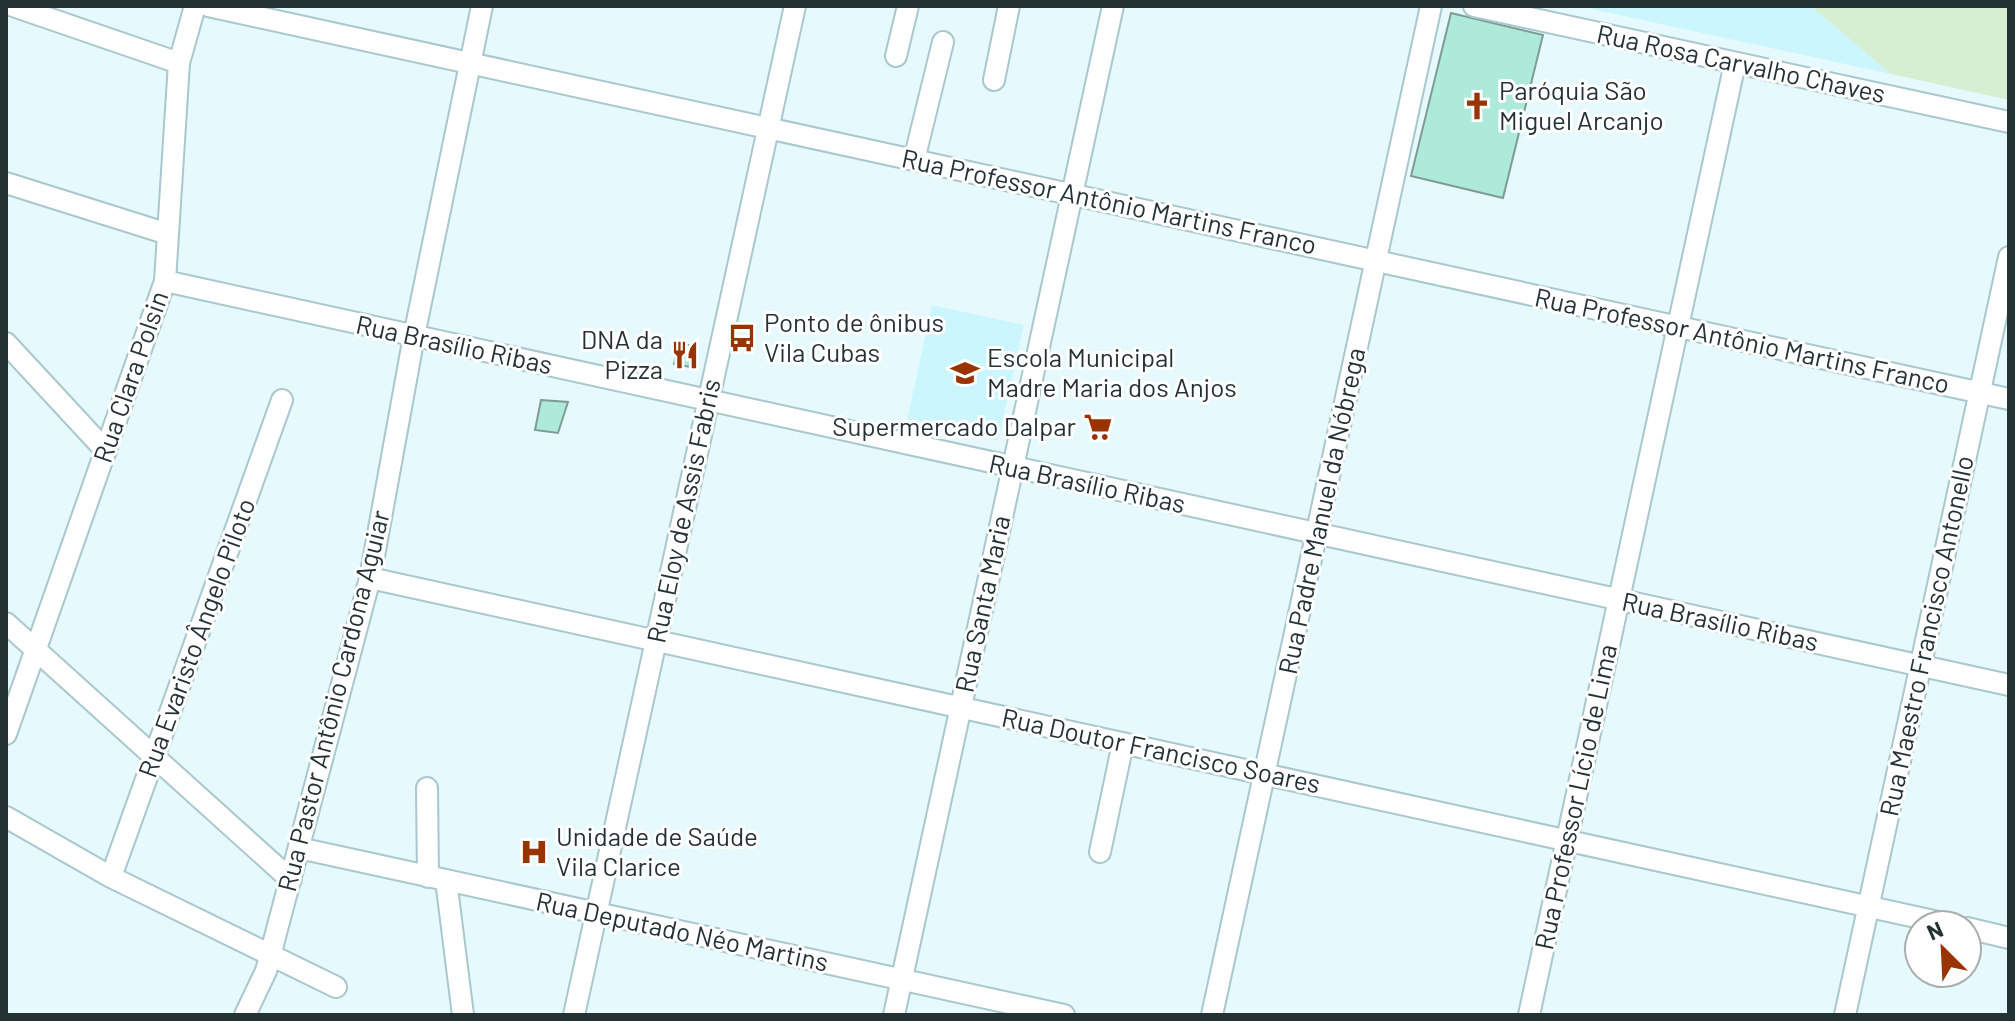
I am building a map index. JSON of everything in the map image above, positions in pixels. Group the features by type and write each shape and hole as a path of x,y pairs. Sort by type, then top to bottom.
{"street":[{"path":"13,6 179,63"},
{"name":"Rua Clara Polsin","path":"6,734 165,281 179,63 195,6"},
{"name":"Rua Professor Antônio Martins Franco","path":"208,6 2009,399"},
{"name":"Rua Pastor Antônio Cardona Aguiar","path":"245,1015 265,977 370,578 414,336 482,6"},
{"name":"Rua Eloy de Assis Fabris","path":"574,1015 795,6"},
{"path":"896,56 908,6"},
{"path":"994,80 1009,6"},
{"name":"Rua Santa Maria","path":"894,1015 1113,6"},
{"name":"Rua Padre Manuel da Nóbrega","path":"1212,1015 1431,6"},
{"name":"Rua Rosa Carvalho Chaves","path":"1474,6 2009,122"},
{"path":"914,160 943,42"},
{"name":"Rua Professor Lício de Lima","path":"1529,1015 1735,63"},
{"path":"6,183 168,234"},
{"name":"Rua Maestro Francisco Antonello","path":"1845,1015 2009,257"},
{"name":"Rua Brasílio Ribas","path":"165,281 2009,685"},
{"path":"6,343 106,451"},
{"name":"Rua Evaristo Ângelo Piloto","path":"111,877 282,400"},
{"name":"Rua Doutor Francisco Soares","path":"370,578 1903,914"},
{"path":"6,623 291,880"},
{"path":"1100,852 1123,743"},
{"path":"427,788 437,878 463,1015"},
{"path":"6,817 111,877 336,987"},
{"name":"Rua Deputado Néo Martins","path":"299,848 1053,1014"},
{"path":"1983,932 2009,938"}],"shaded area":[{"path":"1578,6 1811,6 1891,74"},
{"name":"Escola Municipal Madre Maria dos Anjos","path":"932,305 1024,325 998,441 907,421"}],"green space":[{"path":"1811,6 2009,6 2009,100 1891,74"}],"building":[{"name":"Paróquia São Miguel Arcanjo","path":"1451,13 1543,35 1503,198 1411,176"},
{"name":"DNA da Pizza","path":"679,344 696,346 691,367 674,364"},
{"path":"541,400 568,402 558,433 535,430"}],"place":[{"name":"Paróquia São Miguel Arcanjo","path":"1477,106"},
{"name":"Ponto de ônibus Vila Cubas","path":"742,338"},
{"name":"DNA da Pizza","path":"685,355"},
{"name":"Escola Municipal Madre Maria dos Anjos","path":"965,373"},
{"name":"Supermercado Dalpar","path":"1098,427"},
{"name":"Unidade de Saúde Vila Clarice","path":"534,852"}]}
